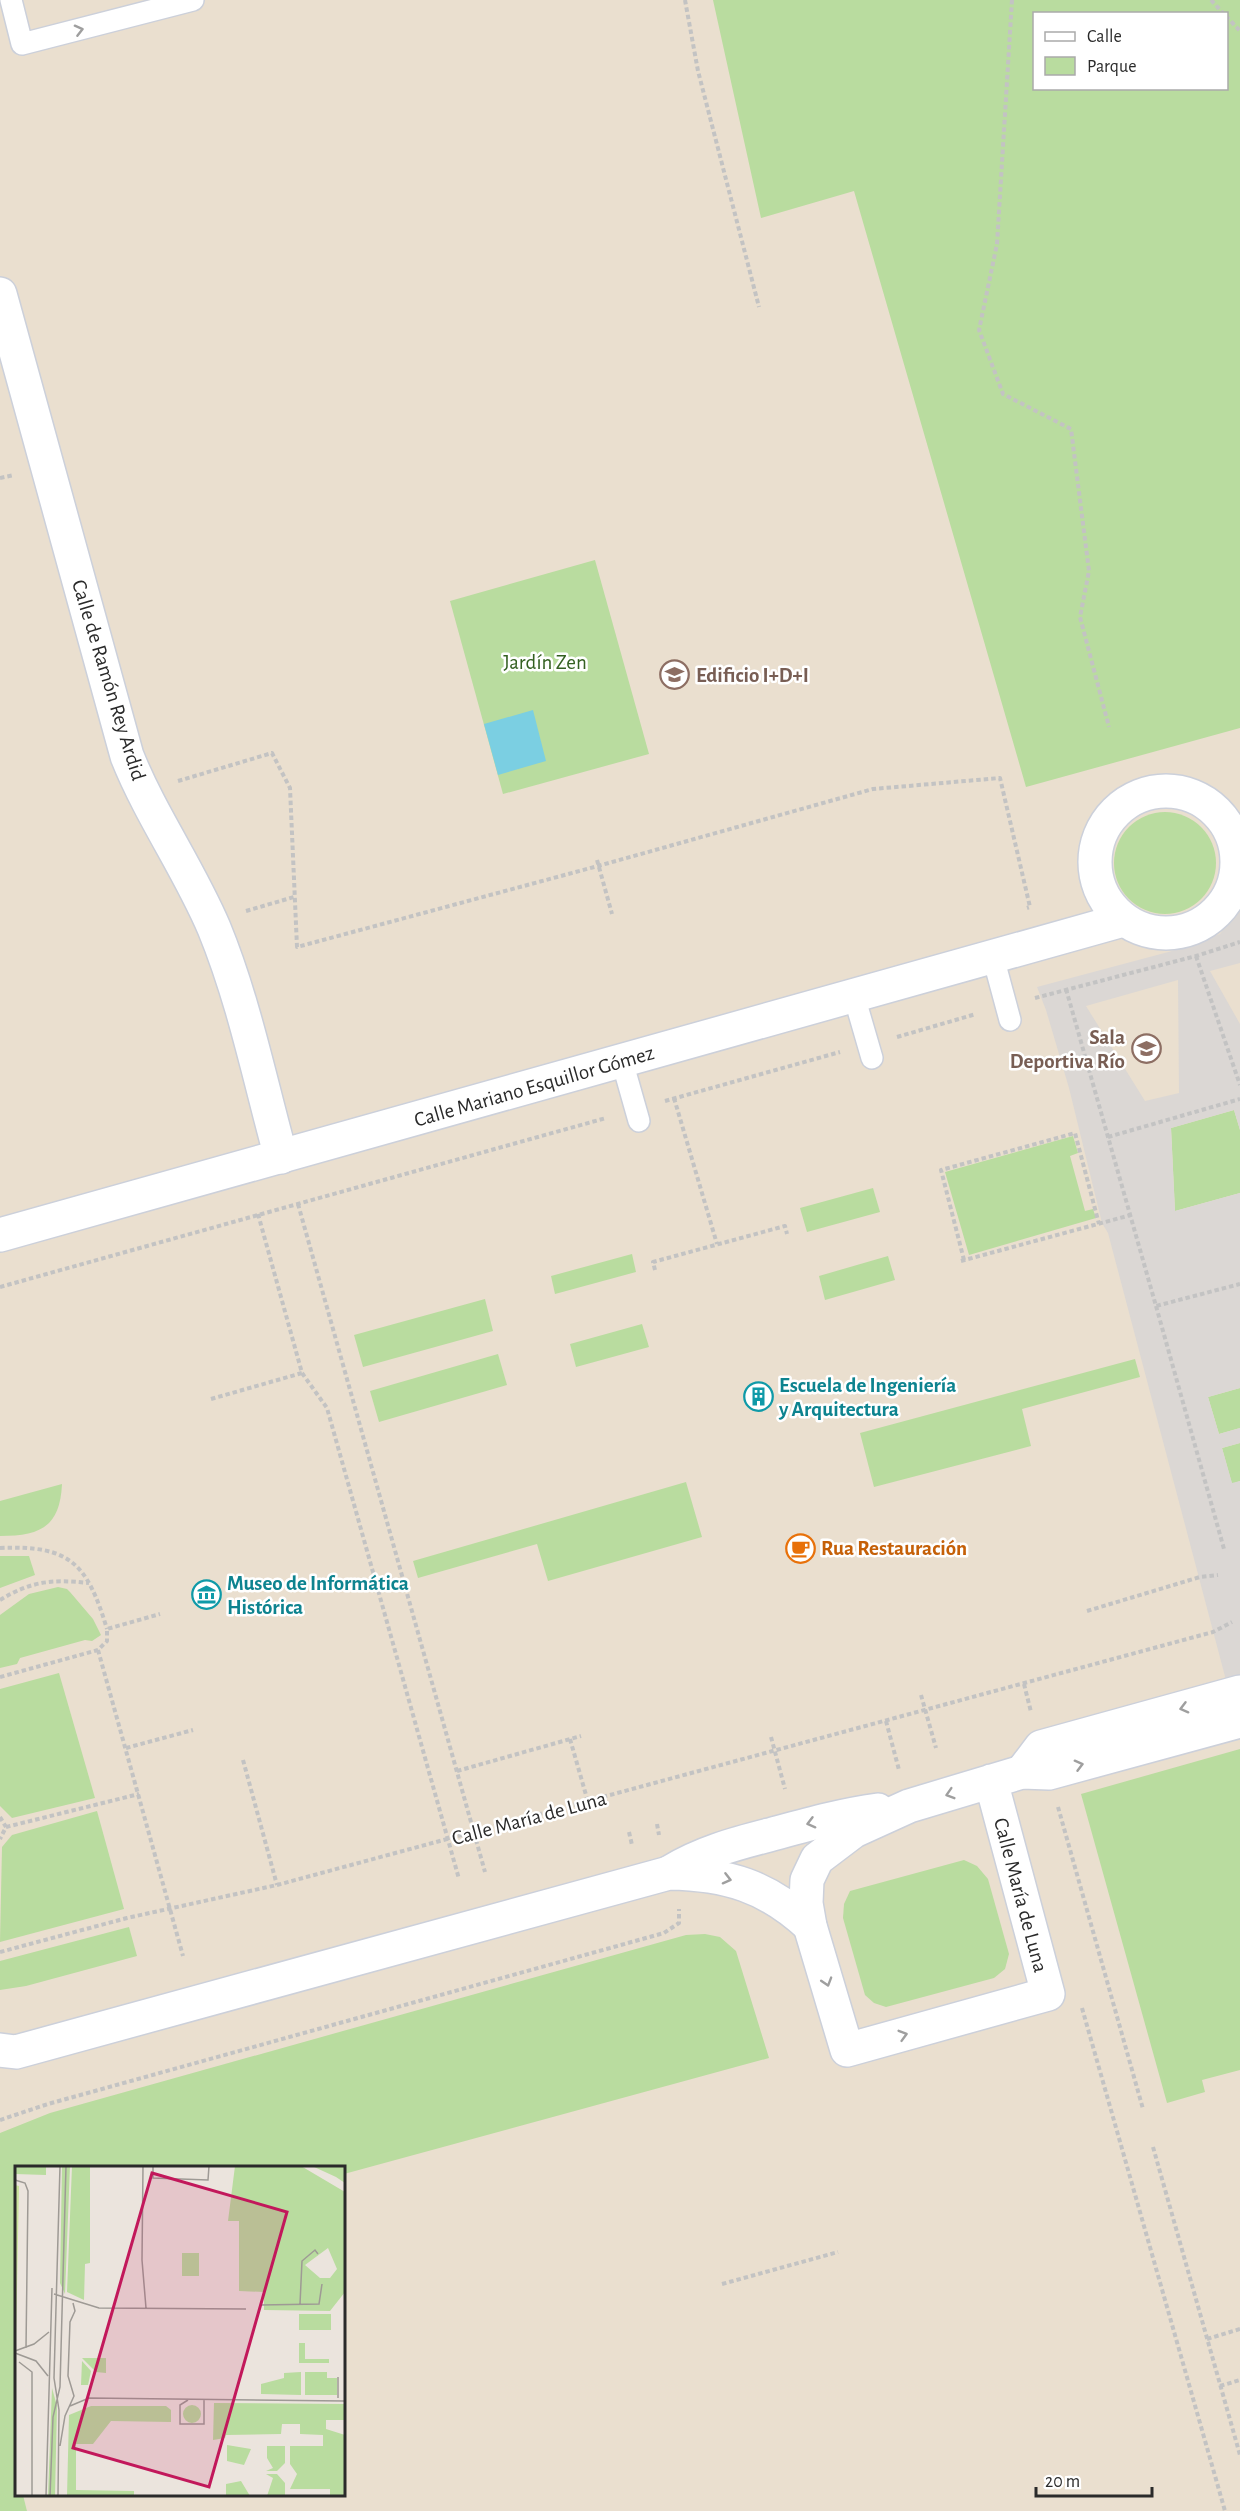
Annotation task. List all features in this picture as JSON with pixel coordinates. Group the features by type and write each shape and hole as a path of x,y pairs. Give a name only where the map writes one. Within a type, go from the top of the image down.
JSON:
{"street":[{"name":"Calle de Ramón Rey Ardid","path":"0,294 127,756 215,931 235,991 281,1157"},
{"path":"1170,790 1194,796 1215,809 1230,828 1239,852 1237,876 1228,899 1213,917 1192,929 1168,934 1145,931 1123,920 1110,908 1101,894 1094,869 1096,845 1106,822 1123,804 1145,793 1170,790"},
{"name":"Calle Mariano Esquillor Gómez","path":"1068,936 1088,917 1101,894"},
{"name":"Calle Mariano Esquillor Gómez","path":"0,1236 1123,920"},
{"path":"1022,1772 1041,1747 1240,1692"},
{"name":"Calle María de Luna","path":"991,1781 1048,1994 847,2050 810,1926 805,1891 807,1880 817,1859 854,1831 909,1806 991,1781 1022,1772 1049,1773 1240,1720"},
{"name":"Calle María de Luna","path":"5,2056 669,1873 691,1859 839,1815 909,1806"},
{"name":"Calle María de Luna","path":"669,1873 716,1876 760,1889 779,1900 810,1926"}],"lane":[{"path":"11,0 22,44 193,0"},
{"path":"993,957 1010,1020"},
{"path":"854,996 872,1058"},
{"path":"622,1061 639,1121"}],"path":[{"path":"685,0 698,71 759,306"},
{"path":"1012,0 997,244 979,330 1003,394 1071,429 1089,571 1080,617 1109,727"},
{"path":"1211,0 1222,12"},
{"path":"1228,18 1240,31"},
{"path":"182,780 272,753 290,788 297,947 873,789 1000,778 1030,907"},
{"path":"597,860 612,914"},
{"path":"241,912 294,897"},
{"path":"1224,1549 1066,989 1196,956 1240,942"},
{"path":"1196,956 1240,1085"},
{"path":"674,1098 717,1244"},
{"path":"1108,1137 1240,1099"},
{"path":"1100,1224 1074,1133 940,1170 939,1174 962,1261 1100,1224 1131,1215"},
{"path":"298,1204 485,1872"},
{"path":"0,1287 258,1214 302,1373 327,1408 459,1879"},
{"path":"655,1270 652,1262 717,1244 785,1226 787,1234"},
{"path":"1156,1306 1240,1284"},
{"path":"211,1399 302,1373"},
{"path":"0,1548 24,1547 54,1551 78,1568 90,1583 107,1629 107,1641 98,1650 0,1677"},
{"path":"1087,1611 1200,1577 1218,1575"},
{"path":"0,1600 36,1583 65,1580 90,1583"},
{"path":"107,1629 160,1614"},
{"name":"Calle María de Luna","path":"0,1952 127,1918 277,1886 1213,1632 1232,1622"},
{"path":"98,1650 183,1956"},
{"path":"921,1695 936,1748"},
{"path":"886,1721 900,1774"},
{"path":"126,1748 193,1730"},
{"path":"457,1771 581,1736"},
{"path":"771,1737 785,1789"},
{"path":"570,1739 588,1802"},
{"path":"243,1760 277,1886"},
{"path":"0,1839 6,1827 139,1794"},
{"path":"1057,1803 1143,2109"},
{"path":"0,1817 6,1827"},
{"name":"Calle María de Luna","path":"628,1832 633,1850"},
{"path":"0,2120 48,2104 664,1933 679,1923 680,1912"},
{"path":"1081,2005 1225,2511"},
{"path":"1153,2147 1240,2455"},
{"path":"722,2284 838,2252"},
{"path":"1207,2339 1240,2330"},
{"path":"1220,2386 1240,2380"}],"shaded area":[{"path":"0,0 1240,0 1240,2511 27,2511 23,2496 345,2496 345,2166 15,2166 15,2469 0,2404"},
{"path":"1240,910 1240,963 1210,971 1240,1024 1240,1130 1234,1110 1171,1128 1175,1211 1240,1193 1240,1388 1208,1397 1219,1434 1240,1428 1240,1443 1222,1448 1232,1483 1240,1481 1240,1680 1227,1684 1108,1233 1102,1223 1069,1088 1037,987 1187,947 1220,934","holes":["1178,980 1179,1093 1145,1101 1086,1006"]}],"green space":[{"path":"713,0 1240,0 1240,728 1026,787 854,191 761,218"},
{"name":"Jardín Zen","path":"595,560 649,754 503,794 450,601"},
{"path":"1165,812 1185,816 1201,827 1212,843 1216,863 1212,883 1201,899 1185,910 1165,914 1145,910 1129,899 1118,883 1114,863 1118,843 1129,827 1145,816"},
{"path":"1234,1110 1240,1130 1240,1193 1175,1211 1171,1128"},
{"path":"1073,1136 1078,1153 1070,1156 1085,1211 1093,1209 1096,1218 969,1255 945,1172"},
{"path":"873,1188 880,1212 807,1232 800,1208"},
{"path":"632,1254 636,1272 555,1294 551,1276"},
{"path":"888,1256 895,1280 825,1300 819,1276"},
{"path":"485,1299 493,1331 363,1367 354,1335"},
{"path":"642,1324 649,1347 576,1367 570,1344"},
{"path":"498,1354 507,1385 379,1422 370,1391"},
{"path":"1135,1359 1140,1377 1022,1409 1031,1446 874,1487 860,1433"},
{"path":"1240,1388 1240,1428 1219,1434 1208,1397"},
{"path":"1240,1443 1240,1481 1232,1484 1222,1448"},
{"path":"686,1482 702,1537 548,1581 537,1544 418,1578 413,1561"},
{"path":"62,1484 57,1510 45,1526 26,1534 0,1536 0,1501"},
{"path":"0,1556 29,1556 35,1575 0,1588"},
{"path":"58,1587 70,1592 93,1619 101,1635 92,1641 85,1640 20,1658 17,1664 0,1668 0,1615 29,1594"},
{"path":"59,1673 95,1798 12,1818 0,1806 0,1689"},
{"path":"1240,1749 1240,2070 1202,2080 1205,2092 1167,2103 1081,1794"},
{"path":"97,1811 124,1909 0,1942 2,1847 12,1835"},
{"path":"964,1860 977,1866 988,1879 1009,1954 1005,1969 994,1978 886,2007 874,2003 865,1995 843,1918 844,1904 850,1891"},
{"path":"129,1927 137,1956 26,1986 0,1990 0,1961"},
{"path":"705,1934 720,1937 736,1951 769,2058 345,2174 345,2166 15,2166 15,2496 23,2496 27,2511 0,2511 0,2133 50,2113 686,1935"}],"water":[{"path":"533,710 546,761 498,775 484,724"}],"place":[{"name":"Edificio I+D+I","path":"675,675"},
{"name":"Sala Deportiva Río","path":"1146,1049"},
{"name":"Escuela de Ingeniería y Arquitectura","path":"758,1397"},
{"name":"Rua Restauración","path":"800,1548"},
{"name":"Museo de Informática Histórica","path":"206,1595"}]}
